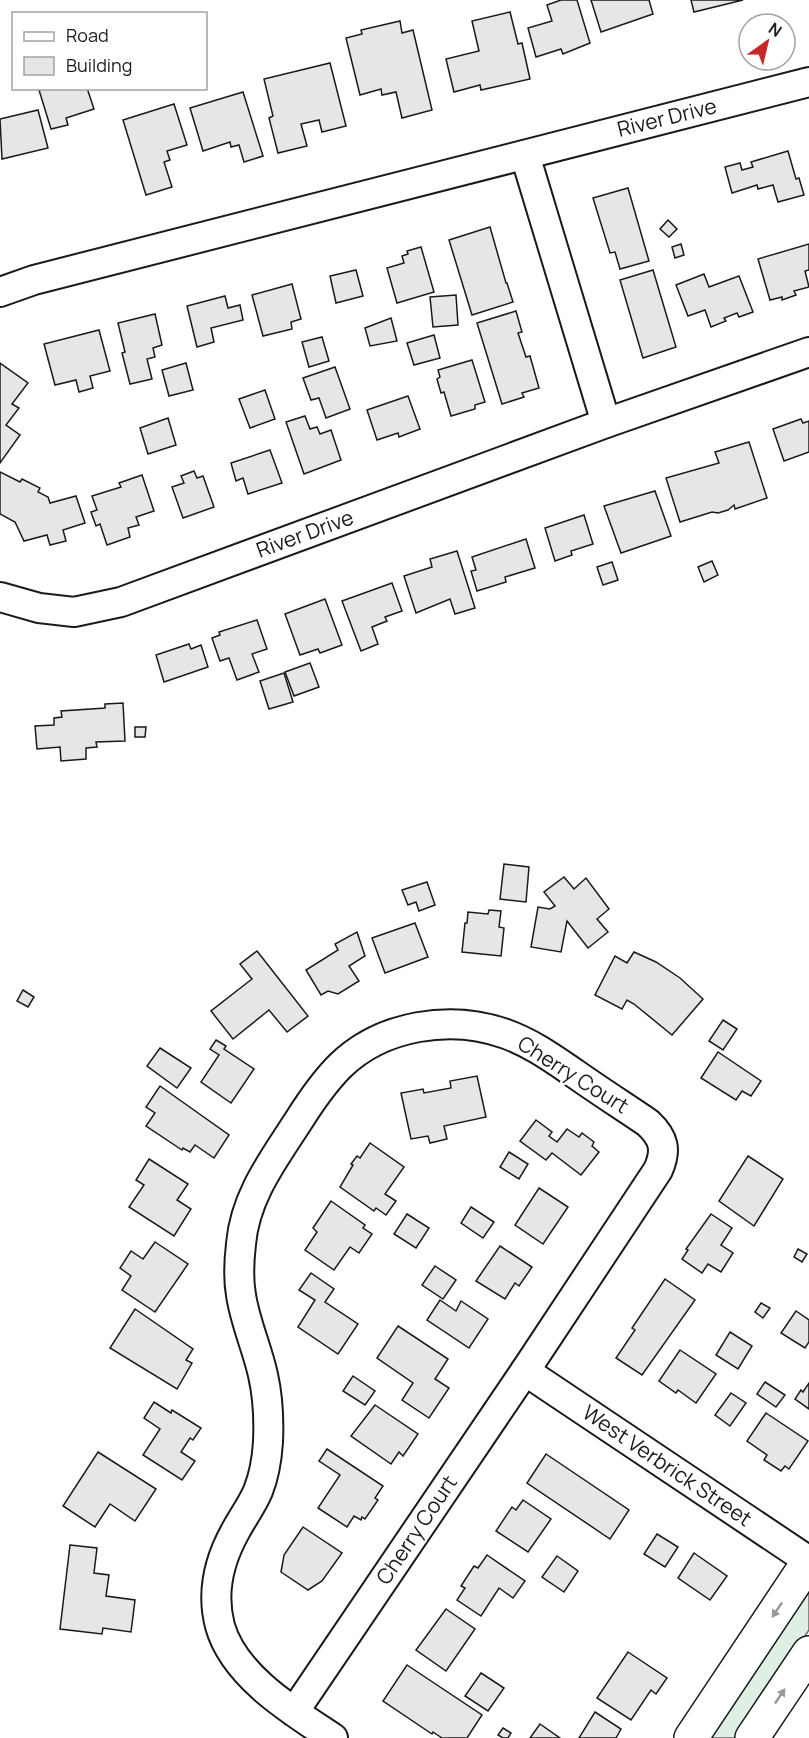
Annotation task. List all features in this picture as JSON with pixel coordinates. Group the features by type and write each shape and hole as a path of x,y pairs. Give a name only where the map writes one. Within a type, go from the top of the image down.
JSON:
{"main road":[{"path":"692,1738 809,1561"},
{"path":"752,1738 809,1653"}],"street":[{"name":"River Drive","path":"0,292 34,280 809,82"},
{"path":"525,155 606,423"},
{"name":"River Drive","path":"0,597 39,608 74,612 121,602 606,423 809,352"},
{"name":"Cherry Court","path":"294,1712 525,1371 658,1170 663,1159 663,1145 659,1133 648,1123 547,1055 507,1034 483,1027 442,1024 407,1029 369,1045 347,1060 314,1098 265,1173 253,1195 241,1241 240,1292 263,1375 267,1397 268,1444 258,1491 220,1565 216,1588 220,1626 227,1644 240,1663 273,1696 294,1712 333,1738"},
{"name":"West Verbrick Street","path":"525,1371 809,1561"}],"green space":[{"path":"809,1590 809,1630 736,1738 709,1738"}],"building":[{"path":"561,0 577,0 590,43 563,54 561,49 536,57 528,28 552,21 547,5"},
{"path":"591,0 649,0 653,14 601,32"},
{"path":"691,0 743,0 694,12"},
{"path":"510,12 518,44 522,43 530,79 481,90 480,85 454,92 446,59 479,51 472,21"},
{"path":"400,21 402,33 413,30 432,110 402,118 396,92 382,95 381,89 360,95 346,38 362,34 361,30"},
{"path":"330,63 346,126 322,132 319,120 301,124 307,146 278,153 269,118 273,116 264,79"},
{"path":"39,90 88,90 94,109 66,118 68,125 51,129"},
{"path":"243,92 263,156 244,162 239,145 231,147 230,142 203,151 190,108"},
{"path":"174,104 187,145 167,151 170,160 164,162 172,187 146,195 123,120"},
{"path":"38,110 48,148 2,159 0,119"},
{"path":"788,151 796,179 799,178 804,195 778,202 773,185 758,189 757,185 732,193 725,167 740,163 742,170 753,167 751,162"},
{"path":"628,188 649,261 620,269 615,252 610,253 593,198"},
{"path":"668,220 677,229 669,237 660,229"},
{"path":"490,227 513,302 472,315 449,240"},
{"path":"681,244 684,255 675,258 672,247"},
{"path":"809,244 809,270 805,271 809,287 794,291 796,295 782,300 782,297 770,300 758,259"},
{"path":"421,247 434,292 397,303 387,268 404,263 402,256 408,254 407,251"},
{"path":"356,270 363,296 336,303 330,276"},
{"path":"653,270 676,347 643,358 620,280"},
{"path":"704,274 709,287 739,276 753,312 739,317 737,313 724,318 726,321 711,327 705,310 688,316 676,285"},
{"path":"292,284 301,319 291,322 292,329 263,336 252,295"},
{"path":"456,295 458,325 433,327 430,297"},
{"path":"225,296 228,308 240,305 243,320 211,328 214,342 197,347 187,306"},
{"path":"516,311 522,332 518,333 526,357 530,356 539,388 522,393 524,397 502,404 477,323"},
{"path":"155,314 162,345 153,348 155,357 147,359 152,379 130,384 122,353 125,352 118,323"},
{"path":"391,318 397,341 370,346 365,328"},
{"path":"99,330 110,371 90,376 93,388 79,392 76,380 55,385 44,344"},
{"path":"434,335 440,358 414,365 407,343"},
{"path":"322,337 329,361 309,367 302,342"},
{"path":"472,360 485,402 475,405 475,409 451,416 444,392 441,393 437,379 440,377 438,370"},
{"path":"0,363 28,383 12,404 19,408 6,425 20,435 0,463"},
{"path":"186,363 193,390 169,396 162,370"},
{"path":"335,367 350,409 326,418 319,398 311,400 303,378"},
{"path":"265,390 275,419 250,428 239,399"},
{"path":"408,396 420,429 399,437 398,433 377,440 367,410"},
{"path":"305,416 310,429 317,427 320,434 331,430 341,460 304,474 286,422"},
{"path":"168,418 176,445 148,454 140,428"},
{"path":"801,419 803,423 809,421 809,452 784,461 773,429"},
{"path":"749,442 767,498 735,509 734,505 728,510 712,512 680,522 666,478 719,463 715,452"},
{"path":"270,450 282,483 248,494 243,478 236,481 231,463"},
{"path":"194,471 197,478 203,476 214,507 183,518 172,487 184,483 181,476"},
{"path":"0,472 20,482 22,479 40,488 38,492 48,497 50,503 76,496 85,523 63,530 66,541 50,545 47,535 24,541 15,522 0,514"},
{"path":"142,475 154,511 136,517 139,525 128,528 130,537 107,545 100,524 96,526 91,512 97,510 92,496 121,487 119,483"},
{"path":"655,491 671,536 621,553 604,506"},
{"path":"584,515 593,544 571,551 572,555 555,561 545,528"},
{"path":"526,539 535,568 505,577 506,582 477,591 471,571 476,570 472,557"},
{"path":"457,551 475,608 455,614 450,599 416,613 404,576 432,567 430,559"},
{"path":"712,561 718,575 704,582 698,567"},
{"path":"612,562 618,580 603,585 597,567"},
{"path":"392,583 402,611 385,617 387,621 372,627 378,644 361,651 342,601"},
{"path":"325,599 342,645 320,653 318,649 300,655 285,614"},
{"path":"257,620 267,649 252,654 259,672 237,680 229,658 220,661 212,638 220,635 219,632"},
{"path":"189,644 191,649 201,645 208,667 164,682 156,655"},
{"path":"310,663 319,687 294,696 285,672"},
{"path":"284,673 293,702 269,709 260,681"},
{"path":"123,703 125,741 96,742 97,747 86,748 86,759 61,761 60,747 37,749 35,726 54,725 54,718 62,717 61,711 105,708 105,704"},
{"path":"135,727 146,727 145,737 135,737"},
{"path":"504,864 529,867 526,902 500,899"},
{"path":"564,877 574,889 586,878 609,909 597,919 608,932 588,948 567,921 561,952 531,947 538,907 550,909 555,906 544,892"},
{"path":"427,882 435,905 419,911 416,902 408,905 402,890"},
{"path":"489,910 501,911 499,927 504,928 501,956 462,952 468,912 488,914"},
{"path":"415,923 428,957 385,973 372,938"},
{"path":"357,932 365,956 349,966 359,981 338,994 328,991 321,995 306,970 338,950 335,944"},
{"path":"257,951 308,1016 287,1032 269,1010 233,1039 211,1011 252,979 240,964"},
{"path":"634,952 656,962 680,978 703,999 672,1035 627,1000 622,1009 595,995 615,956 627,963"},
{"path":"23,990 34,997 28,1007 17,1001"},
{"path":"723,1020 737,1029 723,1050 709,1041"},
{"path":"216,1040 226,1046 224,1049 254,1069 231,1103 201,1082 219,1055 210,1049"},
{"path":"160,1048 191,1068 177,1088 147,1066"},
{"path":"718,1052 761,1081 751,1096 742,1091 736,1100 701,1078"},
{"path":"477,1076 486,1117 444,1126 447,1139 430,1143 428,1136 411,1139 401,1093 423,1089 424,1093 451,1088 450,1081"},
{"path":"160,1086 229,1135 214,1158 195,1145 190,1152 183,1148 182,1150 146,1126 155,1113 146,1107"},
{"path":"536,1120 552,1132 549,1136 557,1142 567,1129 579,1137 582,1133 594,1142 592,1146 599,1152 581,1175 552,1153 546,1160 520,1141"},
{"path":"370,1143 404,1167 385,1194 396,1201 386,1215 376,1208 374,1211 340,1187 353,1165 351,1164 357,1156 360,1158"},
{"path":"509,1152 528,1164 519,1179 500,1167"},
{"path":"748,1156 783,1179 754,1226 719,1201"},
{"path":"149,1159 188,1184 177,1200 191,1209 174,1236 129,1207 144,1185 136,1180"},
{"path":"539,1188 568,1207 543,1244 515,1225"},
{"path":"331,1201 365,1225 363,1228 372,1234 359,1253 350,1247 334,1270 305,1250 317,1232 313,1228"},
{"path":"471,1207 494,1222 483,1238 461,1223"},
{"path":"407,1214 429,1228 416,1248 394,1234"},
{"path":"711,1214 732,1228 721,1245 733,1253 721,1272 708,1264 702,1273 682,1259 688,1250 686,1249"},
{"path":"155,1242 188,1264 155,1312 122,1290 131,1276 120,1268 131,1251 143,1259"},
{"path":"500,1246 532,1267 519,1286 515,1283 505,1299 476,1281"},
{"path":"798,1249 807,1254 802,1262 794,1257"},
{"path":"435,1266 456,1280 443,1299 422,1285"},
{"path":"311,1273 334,1289 325,1302 358,1324 338,1354 298,1327 315,1300 299,1290"},
{"path":"665,1279 695,1300 642,1375 616,1358 635,1330 632,1328"},
{"path":"440,1300 456,1311 461,1301 488,1319 469,1348 427,1320"},
{"path":"761,1303 770,1308 763,1318 755,1312"},
{"path":"135,1309 193,1349 186,1360 192,1363 177,1389 110,1348"},
{"path":"796,1311 809,1320 809,1342 805,1348 781,1333"},
{"path":"398,1326 448,1359 435,1379 449,1388 429,1418 402,1400 413,1383 377,1358"},
{"path":"730,1332 752,1346 738,1369 716,1355"},
{"path":"680,1350 716,1374 696,1403 678,1390 676,1393 659,1381"},
{"path":"353,1376 375,1391 365,1405 343,1391"},
{"path":"765,1382 785,1395 776,1407 757,1394"},
{"path":"809,1383 809,1409 795,1399"},
{"path":"731,1393 746,1403 730,1426 715,1415"},
{"path":"154,1402 201,1428 193,1440 190,1438 181,1452 195,1461 182,1480 143,1455 160,1429 144,1418"},
{"path":"375,1405 418,1434 403,1456 399,1452 391,1464 351,1436"},
{"path":"766,1413 808,1441 789,1469 785,1466 781,1471 764,1460 767,1455 747,1441"},
{"path":"327,1449 383,1486 375,1498 378,1500 365,1519 362,1517 361,1520 354,1516 347,1527 318,1508 340,1475 319,1461"},
{"path":"98,1452 156,1489 135,1521 110,1504 95,1527 63,1506"},
{"path":"546,1454 629,1510 610,1539 527,1483"},
{"path":"523,1500 551,1519 528,1552 496,1531 512,1507 516,1510"},
{"path":"303,1527 342,1553 322,1581 308,1590 281,1572 284,1555"},
{"path":"657,1534 678,1547 665,1567 644,1554"},
{"path":"70,1545 97,1548 94,1573 109,1575 106,1596 135,1600 131,1632 103,1628 102,1634 60,1629"},
{"path":"694,1553 727,1576 710,1600 678,1578"},
{"path":"487,1555 525,1581 513,1598 499,1588 481,1616 457,1600 465,1588 461,1586 474,1566 478,1568"},
{"path":"557,1556 578,1571 564,1592 542,1577"},
{"path":"446,1609 475,1629 446,1671 416,1650"},
{"path":"628,1652 667,1678 656,1694 651,1690 631,1720 597,1698"},
{"path":"407,1665 482,1715 467,1738 442,1738 433,1732 432,1734 383,1701"},
{"path":"481,1673 504,1688 488,1711 465,1696"},
{"path":"595,1712 621,1729 616,1738 579,1738"},
{"path":"540,1724 560,1738 530,1738"},
{"path":"503,1728 511,1733 508,1738 498,1735"}]}
